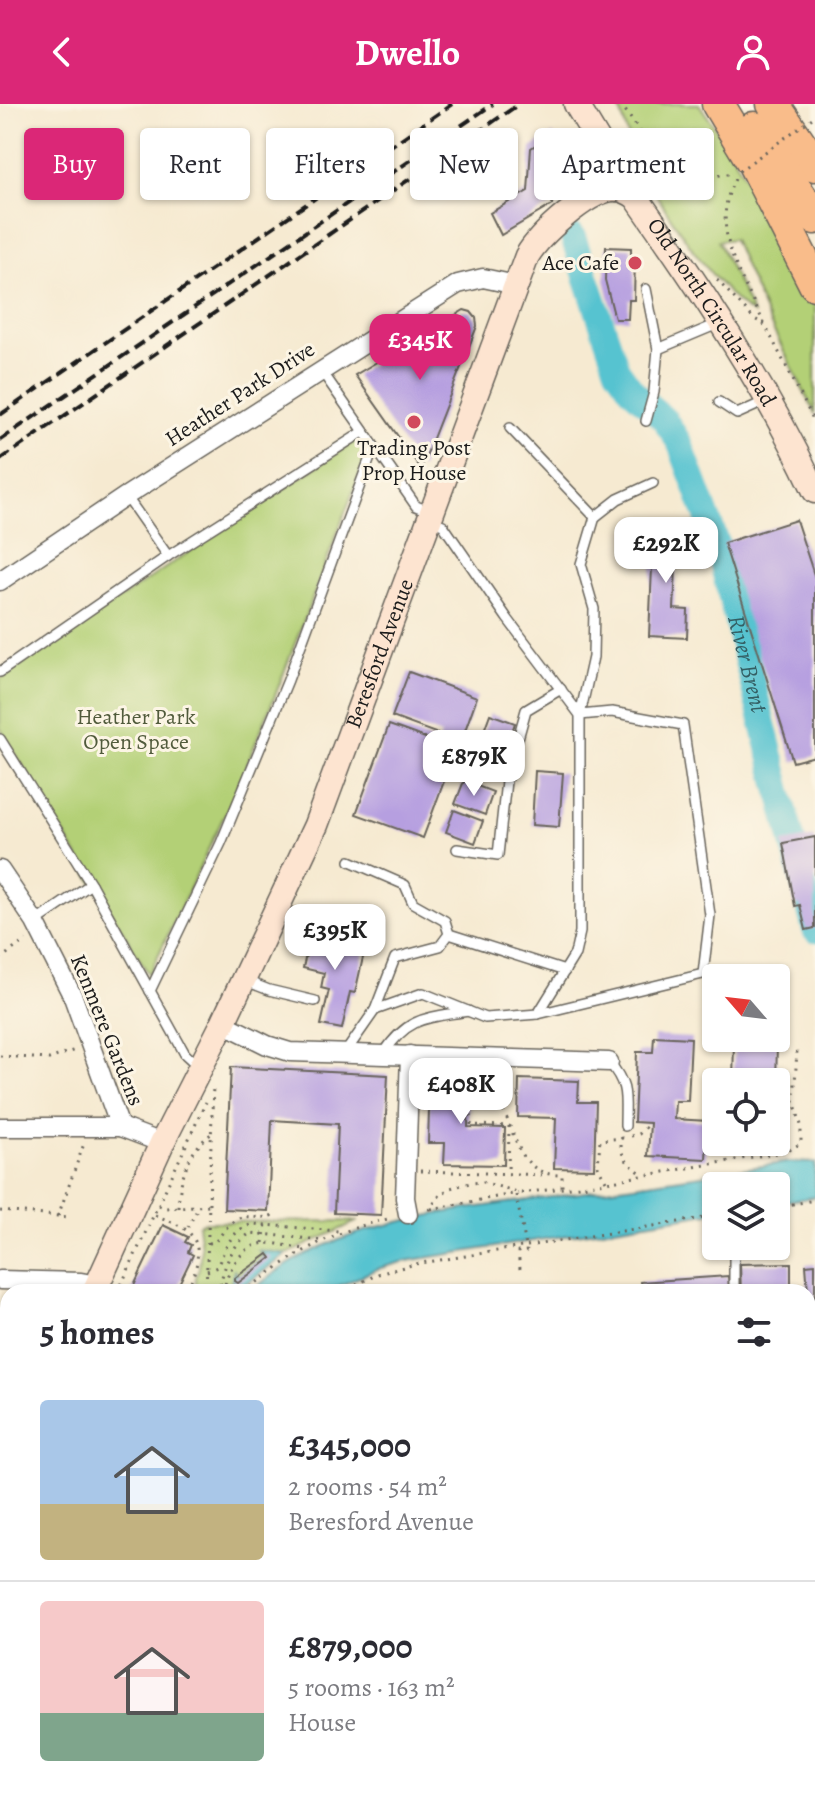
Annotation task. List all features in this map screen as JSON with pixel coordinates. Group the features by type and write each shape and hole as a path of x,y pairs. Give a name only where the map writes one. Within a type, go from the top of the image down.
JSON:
{"highway":[{"path":"718,104 815,284"},
{"path":"734,104 764,140 815,218"},
{"path":"773,104 815,165"},
{"path":"788,104 815,136"}],"street":[{"path":"576,104 590,128"},
{"name":"Beresford Avenue","path":"105,1284 162,1143 207,1076 223,1023 316,825 527,256 540,237 587,200"},
{"name":"Old North Circular Road","path":"638,200 769,400 815,491"},
{"name":"Heather Park Drive","path":"0,581 126,496 458,284 483,278 516,285"},
{"name":"Kenmere Gardens","path":"0,870 38,927 73,997 120,1127"},
{"path":"223,1023 278,1049 609,1062"},
{"path":"408,1214 405,1198 410,1055"},
{"path":"0,1127 120,1127 162,1143"},
{"path":"0,1280 86,1284"}],"lane":[{"path":"646,289 658,349 654,392 646,421"},
{"path":"658,349 721,323"},
{"path":"321,370 416,506 443,525 580,715"},
{"path":"719,402 737,414 769,400"},
{"path":"510,428 595,517"},
{"path":"0,672 168,556 363,432"},
{"path":"150,991 232,816 288,680 374,447"},
{"path":"538,1014 575,954 582,913 580,715 593,657 594,609 581,564 595,517 618,499 653,483"},
{"path":"126,496 168,556"},
{"path":"457,849 498,855 506,781 526,710 561,689"},
{"path":"375,1010 423,993 485,1018 538,1014 703,974 710,915 683,725 612,712 580,715"},
{"path":"0,739 91,884 185,1054 207,1076"},
{"path":"350,861 405,885 413,903 445,921 449,934"},
{"path":"38,927 91,884"},
{"path":"449,934 565,971"},
{"path":"345,1053 375,1010 395,958 440,946 449,934"},
{"path":"243,980 315,1001"},
{"path":"384,1053 397,1033 420,1020 468,1011"},
{"path":"609,1062 625,1085 625,1126"},
{"path":"734,1260 734,1284"}],"path":[{"path":"621,104 662,159 696,174 724,175 815,116"},
{"path":"746,160 726,198 724,221 727,244 815,423"},
{"path":"716,278 753,318 765,325"},
{"path":"0,959 38,927"},
{"path":"0,1056 49,1059 92,1045"},
{"path":"255,1284 305,1249 340,1231 408,1214 788,1151 801,1143 801,1125 794,1101 797,1050"},
{"path":"509,1126 471,1125 472,1075 499,1102 522,1155 534,1166 552,1175"},
{"path":"206,1284 213,1133 207,1076"},
{"path":"107,1284 154,1214 207,1076"},
{"path":"606,1181 598,1167 600,1140 639,1134 650,1123"},
{"path":"58,1216 91,1126"},
{"path":"508,1174 509,1126"},
{"path":"625,1126 620,1147 627,1163 642,1174"},
{"path":"178,1207 180,1183 190,1158 203,1140 213,1133"},
{"path":"406,1171 562,1175 562,1188"},
{"path":"466,1183 467,1173"},
{"path":"429,1210 440,1195 466,1183 483,1182 521,1193"},
{"path":"506,1188 507,1196 516,1195 527,1251 518,1252 520,1269"},
{"path":"790,1204 815,1200"},
{"path":"158,1205 165,1208 210,1205"},
{"path":"188,1228 199,1206"},
{"path":"0,1211 69,1217"},
{"path":"208,1243 215,1242 233,1221 241,1217 267,1219 277,1213"},
{"path":"154,1214 188,1228 197,1243 197,1264 189,1284"},
{"path":"358,1284 378,1274 415,1264 702,1218"},
{"path":"263,1243 267,1219"},
{"path":"207,1271 217,1267 228,1242 237,1231 254,1224 340,1231"},
{"path":"221,1284 221,1275 237,1245 251,1233 322,1241"},
{"path":"225,1284 243,1252 263,1243 305,1249"},
{"path":"197,1264 207,1265"}],"green space":[{"path":"618,104 699,104 724,140 815,299 815,414 733,239 718,241 753,314 739,304 705,266 660,200 714,200 714,128 626,128"},
{"name":"Heather Park Open Space","path":"359,438 369,450 275,696 235,793 149,975 0,728 0,679"},
{"path":"358,1221 287,1254 246,1284 195,1284 201,1248 198,1225 205,1222"}],"water":[{"path":"789,1162 815,1163 815,1197 790,1201 790,1172 722,1172"},
{"path":"702,1175 702,1214 406,1261 377,1269 344,1284 261,1284 283,1267 360,1232 490,1205"},
{"path":"258,1250 287,1254 246,1284 231,1284 234,1270 238,1276 264,1256"}],"building":[{"path":"534,146 534,200 552,200 552,205 501,235 490,213 518,200 528,191 531,148"},
{"path":"606,247 631,248 631,257 635,257 634,300 629,300 628,319 615,319 605,280"},
{"name":"Trading Post Prop House","path":"464,310 476,318 477,326 421,469 355,375"},
{"path":"796,520 815,578 815,756 793,762 724,543"},
{"path":"654,522 678,523 674,609 688,610 687,638 649,636"},
{"path":"409,672 477,697 459,747 439,740 441,735 392,717"},
{"path":"490,714 515,723 497,773 472,764"},
{"path":"389,725 456,749 423,838 356,814"},
{"path":"535,771 563,773 559,827 532,825"},
{"path":"464,781 493,792 485,815 455,804"},
{"path":"454,810 483,821 475,843 446,832"},
{"path":"815,837 815,928 806,930 800,905 795,906 783,843"},
{"path":"311,932 366,944 355,993 350,992 342,1029 321,1025 329,990 321,988 324,973 303,968"},
{"path":"654,1036 691,1038 688,1101 675,1101 674,1119 702,1121 702,1156 706,1156 706,1159 648,1156 650,1123 634,1122 637,1052 653,1052"},
{"path":"734,1052 777,1052 776,1068 733,1068"},
{"path":"231,1067 388,1075 381,1215 334,1213 338,1124 272,1120 268,1211 224,1209"},
{"path":"430,1076 469,1077 468,1127 505,1128 504,1165 444,1164 445,1143 428,1143"},
{"path":"519,1079 579,1081 578,1102 596,1102 594,1169 554,1168 556,1118 518,1117"},
{"path":"163,1225 188,1237 185,1242 191,1245 188,1252 193,1255 179,1284 135,1284"},
{"path":"268,1254 271,1258 238,1283 235,1281 235,1278"},
{"path":"791,1263 791,1284 741,1284 740,1264"},
{"path":"815,1264 815,1284 807,1284 806,1265"},
{"path":"728,1276 728,1284 640,1284"}],"waterway":[{"name":"River Brent","path":"573,237 617,369 632,390 665,420 680,444 718,546 815,930"}],"railway":[{"path":"0,415 452,104"},
{"path":"0,440 493,104"},
{"path":"0,460 519,104"}],"place":[{"name":"Ace Cafe","path":"635,263"},
{"name":"Trading Post Prop House","path":"414,422"}]}
